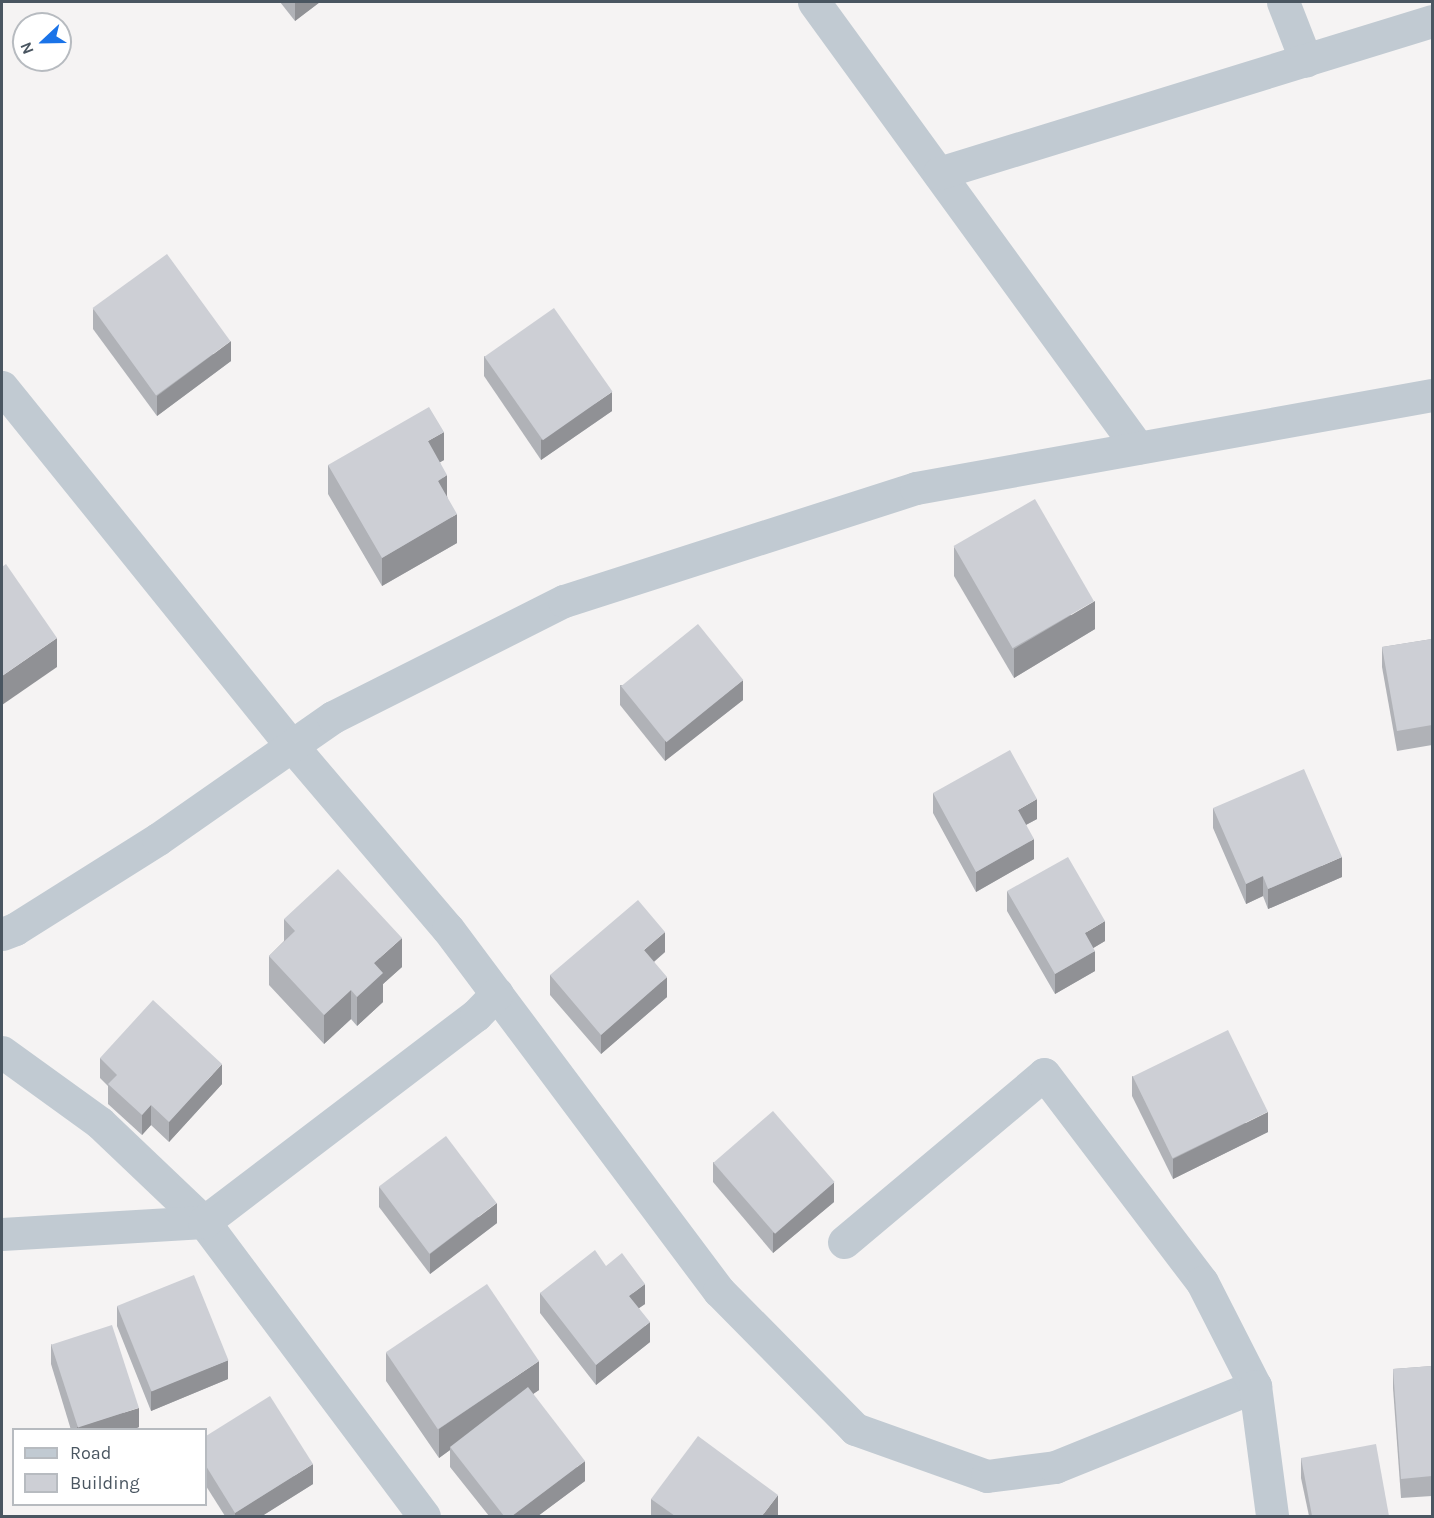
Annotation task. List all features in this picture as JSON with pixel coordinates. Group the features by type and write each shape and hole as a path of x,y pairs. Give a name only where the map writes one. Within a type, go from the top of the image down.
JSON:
{"street":[{"path":"814,2 1138,448"},
{"path":"1283,2 1306,61"},
{"path":"939,173 1432,21"},
{"path":"2,387 292,746 448,929 719,1291 855,1429 987,1476 1055,1467 1255,1386"},
{"path":"2,933 15,929 158,839 333,717 564,601 916,488 1432,395"},
{"path":"2,1234 204,1222 476,1015 497,993"},
{"path":"2,1052 100,1123 204,1222 424,1516"},
{"path":"844,1242 1044,1074 1202,1282 1255,1386 1272,1516"}],"building":[{"path":"167,254 230,341 156,395 93,308"},
{"path":"554,308 613,392 543,440 484,357"},
{"path":"429,407 444,432 428,441 447,475 438,481 457,514 382,558 328,465"},
{"path":"1035,499 1094,601 1013,648 954,546"},
{"path":"6,564 57,638 2,676 2,567"},
{"path":"698,624 743,680 666,742 621,686"},
{"path":"1432,639 1432,725 1397,731 1382,647"},
{"path":"1010,750 1037,799 1018,810 1034,839 976,872 933,793"},
{"path":"1304,769 1342,857 1268,889 1263,876 1246,884 1213,808"},
{"path":"1068,857 1105,921 1085,933 1095,951 1055,974 1007,891"},
{"path":"338,869 402,938 374,963 383,973 357,997 351,990 324,1015 269,956 295,931 284,919"},
{"path":"638,900 665,932 644,950 667,977 601,1035 550,975"},
{"path":"153,1000 222,1064 169,1122 151,1105 142,1115 108,1084 117,1075 100,1058"},
{"path":"1228,1030 1268,1112 1173,1158 1133,1076"},
{"path":"773,1111 835,1182 775,1234 713,1163"},
{"path":"446,1136 497,1203 429,1254 379,1187"},
{"path":"595,1250 606,1266 622,1253 645,1284 629,1296 650,1322 596,1365 540,1293"},
{"path":"194,1275 228,1360 152,1391 117,1306"},
{"path":"487,1284 539,1361 438,1429 386,1352"},
{"path":"112,1325 139,1408 78,1428 51,1345"},
{"path":"1432,1366 1432,1476 1401,1479 1393,1369"},
{"path":"528,1387 585,1461 512,1516 504,1516 450,1447"},
{"path":"270,1396 313,1464 235,1513 207,1468 207,1435"},
{"path":"698,1436 778,1495 762,1516 675,1516 651,1499"},
{"path":"1376,1444 1389,1516 1312,1516 1301,1458"}]}
